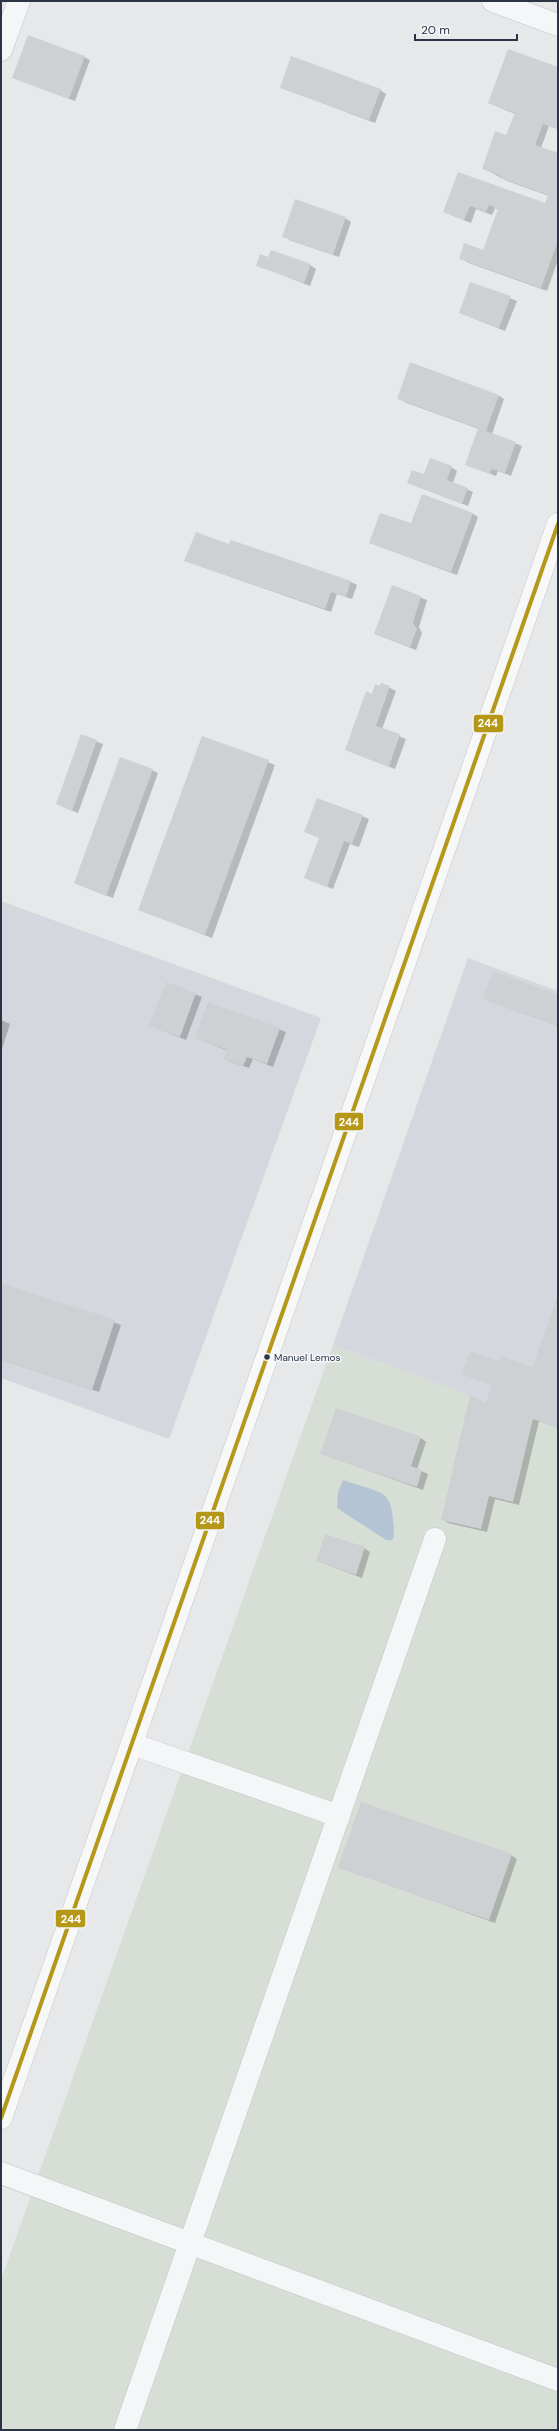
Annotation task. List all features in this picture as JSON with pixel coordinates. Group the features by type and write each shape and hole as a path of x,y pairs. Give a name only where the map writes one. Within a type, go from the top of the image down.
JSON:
{"street":[{"path":"1,50 19,1"},
{"path":"493,1 558,25"},
{"path":"1,2118 558,524"},
{"path":"125,2430 435,1539"},
{"path":"132,1744 339,1816"},
{"path":"1,2173 558,2380"}],"shaded area":[{"path":"1,901 321,1018 169,1439 1,1378"},
{"path":"468,958 558,991 558,1428 333,1345"},
{"path":"333,1345 558,1428 558,2430 1,2430 1,2280"}],"water":[{"path":"343,1480 378,1491 389,1501 392,1509 393,1520 394,1536 392,1540 386,1540 337,1508 338,1492"}],"building":[{"path":"28,35 85,56 69,99 12,78"},
{"path":"508,49 558,67 558,129 543,124 535,145 558,153 558,241 541,288 459,259 464,243 483,250 498,209 489,205 486,212 470,206 464,220 443,212 458,172 545,203 548,195 500,178 501,176 482,169 495,131 506,135 515,113 488,103"},
{"path":"291,56 381,89 369,120 280,88"},
{"path":"295,199 346,217 333,255 282,237"},
{"path":"271,250 311,264 304,283 256,266 260,254 268,257"},
{"path":"470,282 511,296 499,328 459,313"},
{"path":"410,362 499,395 486,431 516,442 505,473 491,469 490,474 465,465 478,428 397,399"},
{"path":"430,458 452,466 447,480 468,488 462,504 407,483 412,470 424,474"},
{"path":"422,494 473,513 451,572 369,543 380,513 411,523"},
{"path":"196,532 229,544 231,540 351,581 346,597 331,592 325,609 184,561"},
{"path":"392,585 421,596 413,623 417,629 410,647 374,634"},
{"path":"381,683 390,686 376,726 400,734 389,767 345,750 366,691 372,694 375,684 380,686"},
{"path":"81,734 97,740 72,811 56,804"},
{"path":"202,736 269,760 205,935 138,910"},
{"path":"120,757 153,769 106,896 74,883"},
{"path":"317,798 363,815 352,844 344,841 327,887 304,878 319,838 304,832"},
{"path":"493,971 558,995 558,1026 483,999"},
{"path":"166,982 196,993 180,1037 149,1026"},
{"path":"208,1002 280,1028 267,1064 247,1057 243,1066 224,1059 227,1050 195,1038"},
{"path":"1,1283 115,1320 92,1390 1,1360"},
{"path":"558,1294 558,1428 533,1419 513,1502 489,1496 481,1529 441,1520 470,1395 486,1402 492,1385 462,1374 470,1351 500,1361 502,1356 533,1367"},
{"path":"336,1408 421,1437 411,1466 422,1470 417,1487 320,1454"},
{"path":"325,1534 365,1547 356,1575 316,1561"},
{"path":"361,1802 512,1854 489,1920 338,1868"}],"transit line":[{"name":"244","path":"1,2118 558,524"}],"place":[{"name":"Manuel Lemos","path":"267,1357"}]}
